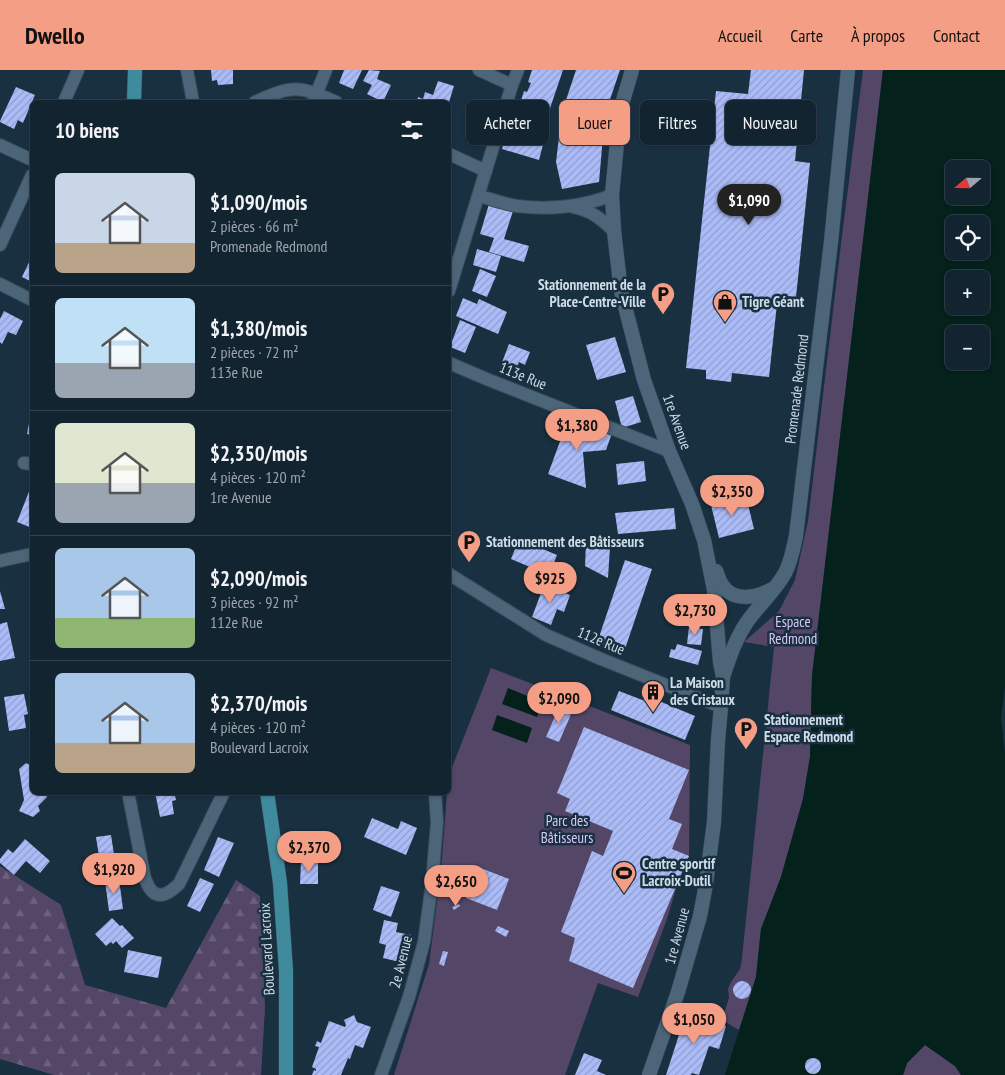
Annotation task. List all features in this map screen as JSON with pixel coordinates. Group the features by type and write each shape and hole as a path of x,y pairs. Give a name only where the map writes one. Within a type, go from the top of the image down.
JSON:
{"main road":[{"path":"134,100 135,70"},
{"name":"Boulevard Lacroix","path":"267,795 280,883 286,971 286,1075"}],"street":[{"path":"65,100 78,70"},
{"path":"187,70 193,100"},
{"path":"260,100 279,92 290,90 301,90 315,98 326,70"},
{"path":"479,70 512,85"},
{"path":"451,286 518,70"},
{"name":"1re Avenue","path":"632,70 620,111 612,195 614,232 622,291 644,380 669,451 692,504 704,540 714,590 723,677 714,822 705,892 678,992 649,1075"},
{"name":"Promenade Redmond","path":"723,677 731,651 739,635 747,622 776,588 786,572 792,556 796,536 831,242 848,70"},
{"path":"0,145 30,159"},
{"path":"451,155 486,171"},
{"path":"0,245 30,179"},
{"path":"479,196 515,206 537,208 565,206 599,200 612,195"},
{"path":"565,206 584,209 602,219 614,232"},
{"path":"0,284 30,299"},
{"name":"113e Rue","path":"451,364 669,451"},
{"path":"704,540 721,584 729,592 737,597 750,597 776,588"},
{"path":"0,561 30,554"},
{"name":"112e Rue","path":"451,575 546,635 721,707"},
{"path":"129,795 145,879 151,890 158,895 164,895 178,884 222,795"},
{"name":"2e Avenue","path":"381,1075 409,997 424,942 432,883 437,822 435,795"}],"green space":[{"name":"Espace Redmond","path":"863,70 883,70 812,676 810,757 803,799 781,877 761,929 756,977 739,1030 722,1020 729,998 728,989 740,969 742,958 774,647 744,642 779,611 795,580 808,521"},
{"name":"Parc des Bâtisseurs","path":"491,668 690,745 689,856 681,872 667,919 638,997 598,983 565,1075 394,1075 429,964 441,871 447,795 451,795 451,770"},
{"path":"0,866 61,905 85,985 166,1008 236,880 260,896 265,1007 261,1075 54,1075 0,1059"},
{"path":"925,1045 955,1066 961,1075 903,1075 907,1063"}],"shaded area":[{"path":"883,70 1005,70 1005,686 1001,718 1005,753 1005,1075 961,1075 955,1066 925,1045 907,1063 903,1075 725,1075 756,977 761,929 781,877 803,799 810,757 812,676"},
{"path":"508,688 542,702 537,717 502,704"},
{"path":"497,715 532,728 527,743 492,730"}],"building":[{"path":"211,70 233,70 233,84 218,85 217,80 212,81"},
{"path":"344,70 362,70 353,89 339,83"},
{"path":"369,70 380,71 377,79 391,85 384,100 379,100 367,94 372,85 363,81"},
{"path":"532,70 563,70 549,111 549,100 521,100 524,91 527,92 531,83 528,82"},
{"path":"576,70 620,70 610,100 566,100"},
{"path":"751,70 804,70 801,100 725,100 725,145 797,145 795,161 810,163 796,297 778,295 769,377 732,373 731,382 706,379 706,370 686,368 710,145 715,145 716,91 748,94"},
{"path":"438,81 454,86 450,100 417,100 418,97 423,99 425,92 433,95"},
{"path":"16,87 35,95 33,100 30,100 30,107 23,123 18,120 14,129 0,121"},
{"path":"559,137 559,145 602,145 599,182 562,189 556,162"},
{"path":"503,145 543,145 539,160 502,149"},
{"path":"489,204 513,211 504,239 529,246 524,262 489,252 494,238 480,234"},
{"path":"477,249 501,256 496,272 473,265"},
{"path":"30,260 30,281 22,277"},
{"path":"480,269 496,276 487,297 472,291"},
{"path":"463,298 477,304 479,299 507,312 498,334 456,316"},
{"path":"4,311 23,321 16,335 8,332 2,344 0,342 0,319"},
{"path":"460,320 476,327 465,353 451,347"},
{"path":"615,337 626,372 597,380 586,345"},
{"path":"509,344 530,352 525,365 519,362 516,370 501,365"},
{"path":"633,396 641,422 622,428 615,401"},
{"path":"569,417 612,433 606,450 583,452 586,488 548,474"},
{"path":"30,418 30,435 27,434"},
{"path":"644,461 646,481 618,485 616,464"},
{"path":"30,489 30,527 17,522"},
{"path":"746,496 754,529 719,538 711,505"},
{"path":"674,508 676,529 618,534 615,513"},
{"path":"519,539 557,555 549,575 511,559"},
{"path":"586,544 610,547 608,578 585,566"},
{"path":"625,560 652,569 624,652 597,643"},
{"path":"544,585 570,595 564,612 557,609 551,625 532,617"},
{"path":"0,591 5,609 0,609"},
{"path":"682,594 697,594 697,602 705,602 705,619 687,619 687,604 682,604"},
{"path":"7,622 15,658 0,661 0,624"},
{"path":"689,627 703,629 701,645 687,644"},
{"path":"677,644 702,651 698,665 669,657 671,649 675,650"},
{"name":"La Maison des Cristaux","path":"619,691 645,701 647,696 695,716 685,740 611,710"},
{"path":"24,694 28,714 24,715 26,728 9,731 4,697"},
{"path":"559,707 572,712 559,742 546,737"},
{"name":"Centre sportif Lacroix-Dutil","path":"584,727 689,770 669,819 682,824 672,849 689,856 633,988 569,961 575,938 561,932 592,851 603,856 613,831 565,811 570,799 557,793"},
{"path":"26,763 30,765 30,795 47,795 47,797 38,806 40,811 33,817 19,811 24,800 19,769"},
{"path":"156,795 175,795 176,800 172,801 174,814 160,817"},
{"path":"372,818 398,829 401,821 417,828 406,855 364,837"},
{"path":"111,835 115,861 100,863 96,837"},
{"path":"218,837 234,843 219,877 204,870"},
{"path":"25,839 50,861 40,873 26,861 14,875 0,863 0,859 8,849 13,853"},
{"path":"301,862 318,862 318,884 300,884"},
{"path":"478,867 509,879 497,910 466,898"},
{"path":"200,878 214,884 200,912 187,906"},
{"path":"119,879 123,909 109,911 105,881"},
{"path":"381,886 400,892 391,917 373,910"},
{"path":"459,904 460,906 454,910 452,907"},
{"path":"112,918 120,926 122,925 134,938 122,948 116,941 106,946 95,934"},
{"path":"384,920 398,923 396,932 411,935 404,963 383,958 386,945 379,943"},
{"path":"498,926 509,931 506,937 495,931"},
{"path":"128,950 162,957 158,978 124,972"},
{"path":"443,951 448,952 444,966 439,964"},
{"path":"742,981 748,984 751,990 748,996 742,999 736,996 733,990 736,984"},
{"path":"686,1013 726,1026 719,1049 709,1046 699,1075 692,1073 691,1075 666,1075"},
{"path":"354,1015 357,1022 371,1027 363,1048 355,1045 341,1075 312,1075 314,1070 316,1071 312,1067 319,1047 315,1046 317,1041 321,1043 329,1021 345,1027 344,1020"},
{"path":"584,1053 602,1060 597,1071 606,1075 575,1075"},
{"path":"810,1058 816,1058 821,1063 819,1072 810,1074 805,1069 805,1063"}],"place":[{"name":"Stationnement de la Place-Centre-Ville","path":"663,315"},
{"name":"Tigre Géant","path":"725,323"},
{"name":"Stationnement des Bâtisseurs","path":"469,563"},
{"name":"La Maison des Cristaux","path":"653,713"},
{"name":"Stationnement Espace Redmond","path":"746,750"},
{"name":"Centre sportif Lacroix-Dutil","path":"624,894"}]}
